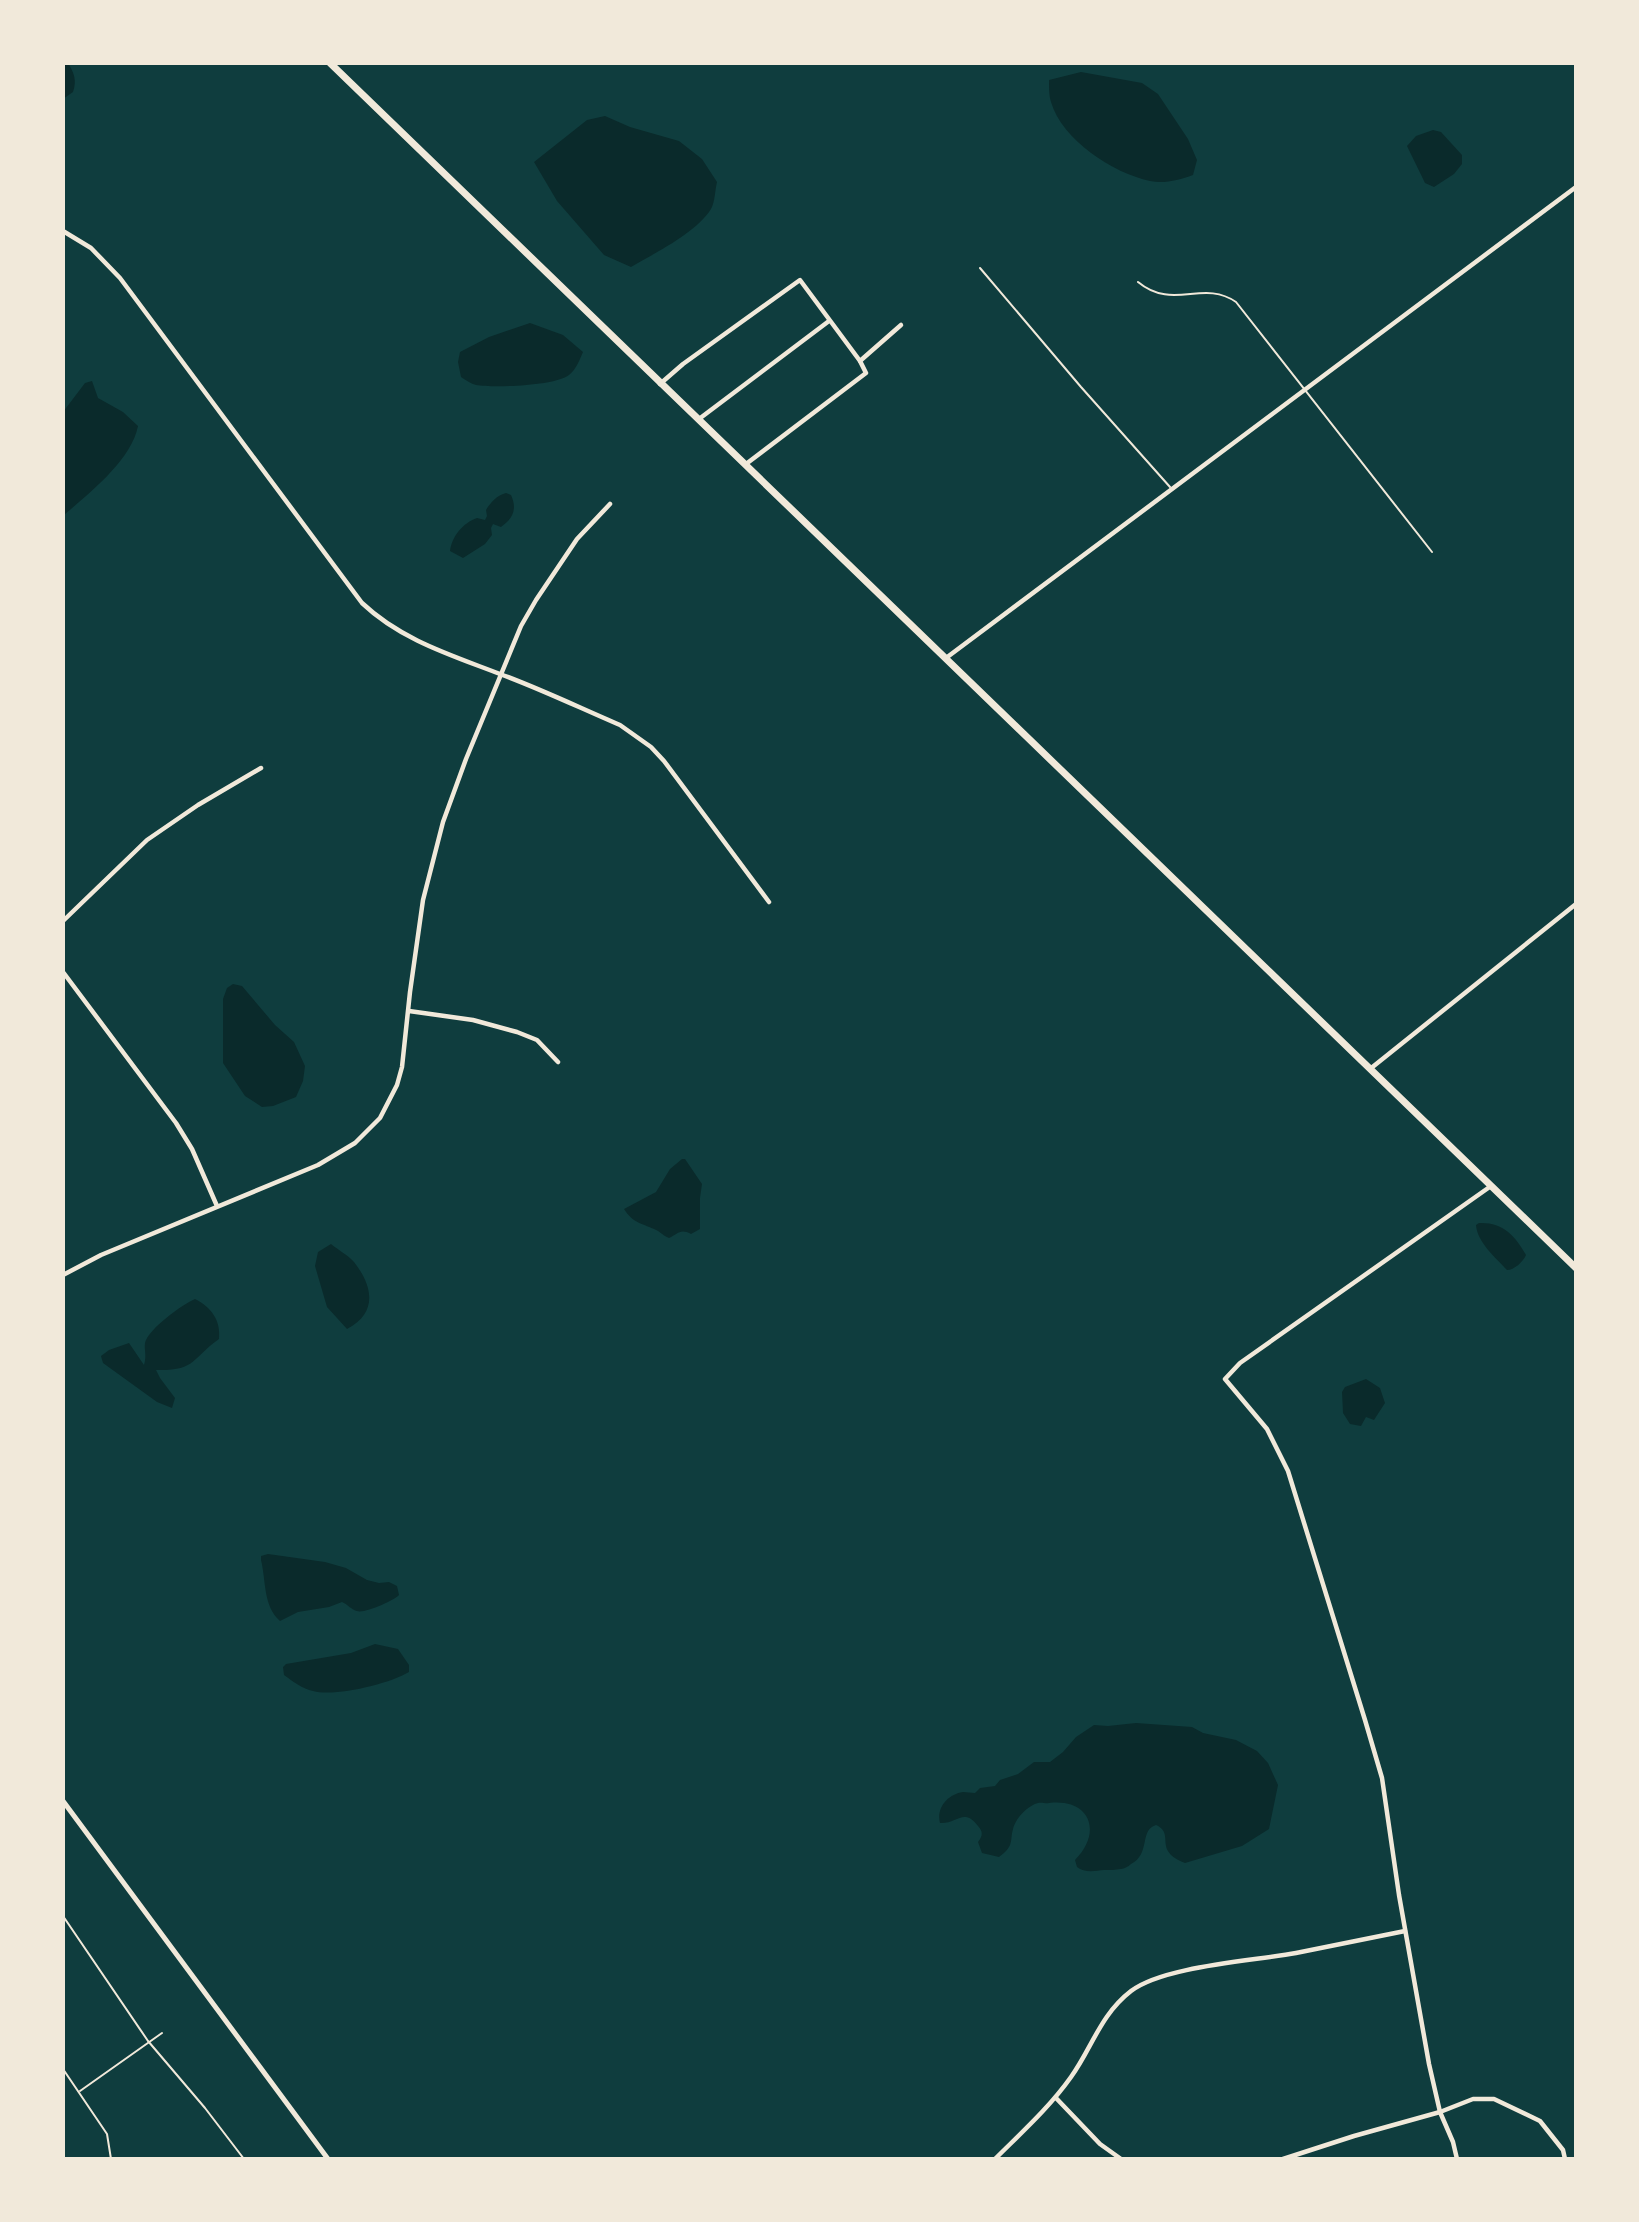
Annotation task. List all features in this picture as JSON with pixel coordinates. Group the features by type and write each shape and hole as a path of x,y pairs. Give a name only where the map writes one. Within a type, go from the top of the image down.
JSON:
{"main road":[{"path":"330,63 1576,1268"}],"street":[{"path":"946,658 1576,187"},
{"path":"63,231 91,248 120,278 362,603 392,628 427,646 501,674 620,725 651,747 769,902"},
{"path":"660,384 694,356 800,280 866,373 745,464"},
{"path":"699,419 829,321"},
{"path":"860,361 901,325"},
{"path":"63,1275 101,1255 318,1165 342,1153 368,1132 380,1118 397,1085 402,1067 419,921 436,848 466,759 521,626 551,575 577,540 610,504"},
{"path":"63,921 147,840 198,805 261,768"},
{"path":"1370,1069 1576,904"},
{"path":"63,972 176,1123 217,1206"},
{"path":"409,1011 473,1020 517,1032 537,1040 558,1062"},
{"path":"1457,2159 1440,2112 1429,2064 1405,1931 1382,1778 1288,1471 1267,1429 1225,1379 1240,1363 1491,1186"},
{"path":"63,1801 328,2159"},
{"path":"995,2159 1056,2098 1074,2074 1100,2025 1132,1991 1156,1979 1193,1969 1295,1953 1405,1931"},
{"path":"1056,2098 1100,2144 1121,2159"},
{"path":"1283,2159 1440,2112 1473,2099 1494,2099 1540,2121 1563,2150 1565,2159"}],"lane":[{"path":"980,268 1171,489"},
{"path":"1138,282 1145,288 1167,296 1209,292 1227,296 1236,302 1432,552"},
{"path":"63,1916 148,2041 244,2159"},
{"path":"79,2092 162,2033"},
{"path":"63,2069 107,2134 111,2159"}],"water":[{"path":"63,63 68,63 75,80 73,92 63,99"},
{"path":"1081,72 1142,83 1158,94 1188,139 1197,160 1193,175 1177,180 1150,181 1105,163 1077,142 1057,116 1050,100 1049,80"},
{"path":"605,116 630,127 679,141 702,159 717,182 711,209 696,226 631,267 604,255 557,201 534,162 587,120"},
{"path":"1433,130 1441,132 1462,155 1462,164 1454,174 1434,187 1425,183 1407,146 1416,136"},
{"path":"530,323 563,335 583,352 569,375 551,382 509,386 476,385 461,377 458,362 460,352 489,337"},
{"path":"92,381 98,398 123,412 138,426 134,439 118,464 63,516 63,412 85,383"},
{"path":"506,493 511,495 514,504 509,520 501,527 493,524 492,535 485,544 463,558 450,551 453,540 463,527 477,518 485,520 490,504"},
{"path":"233,984 242,986 275,1025 294,1042 305,1066 303,1081 296,1097 273,1106 262,1107 245,1096 223,1063 223,999 227,988"},
{"path":"685,1159 702,1184 700,1229 691,1234 679,1232 669,1238 634,1220 624,1209 656,1192 670,1169"},
{"path":"1479,1223 1501,1227 1507,1231 1526,1255 1521,1263 1507,1270 1480,1238 1476,1225"},
{"path":"331,1244 354,1262 368,1290 368,1307 364,1315 347,1329 327,1307 315,1266 318,1252"},
{"path":"195,1299 214,1315 219,1339 186,1366 156,1370 175,1398 172,1408 157,1402 103,1363 101,1356 129,1343 144,1365 145,1343 152,1331 175,1311"},
{"path":"1366,1379 1380,1388 1385,1403 1374,1420 1366,1417 1361,1426 1350,1424 1343,1413 1342,1392 1345,1387"},
{"path":"268,1554 325,1562 346,1568 367,1580 389,1582 397,1586 399,1595 366,1610 355,1610 342,1602 298,1612 280,1621 271,1608 266,1592 261,1556"},
{"path":"375,1644 398,1649 409,1665 409,1672 376,1685 334,1692 309,1690 284,1675 283,1667 286,1664 351,1653"},
{"path":"1136,1723 1192,1727 1203,1733 1236,1740 1257,1751 1268,1763 1278,1785 1269,1829 1242,1846 1185,1863 1169,1853 1164,1833 1156,1825 1148,1832 1141,1854 1129,1866 1090,1871 1077,1867 1075,1860 1089,1839 1090,1828 1083,1811 1074,1806 1039,1803 1030,1807 1016,1821 1010,1845 999,1857 982,1853 978,1842 982,1832 973,1820 964,1817 940,1823 940,1812 944,1803 958,1793 975,1793 980,1788 995,1786 1000,1780 1018,1774 1034,1762 1050,1762 1076,1737 1094,1725"}]}
